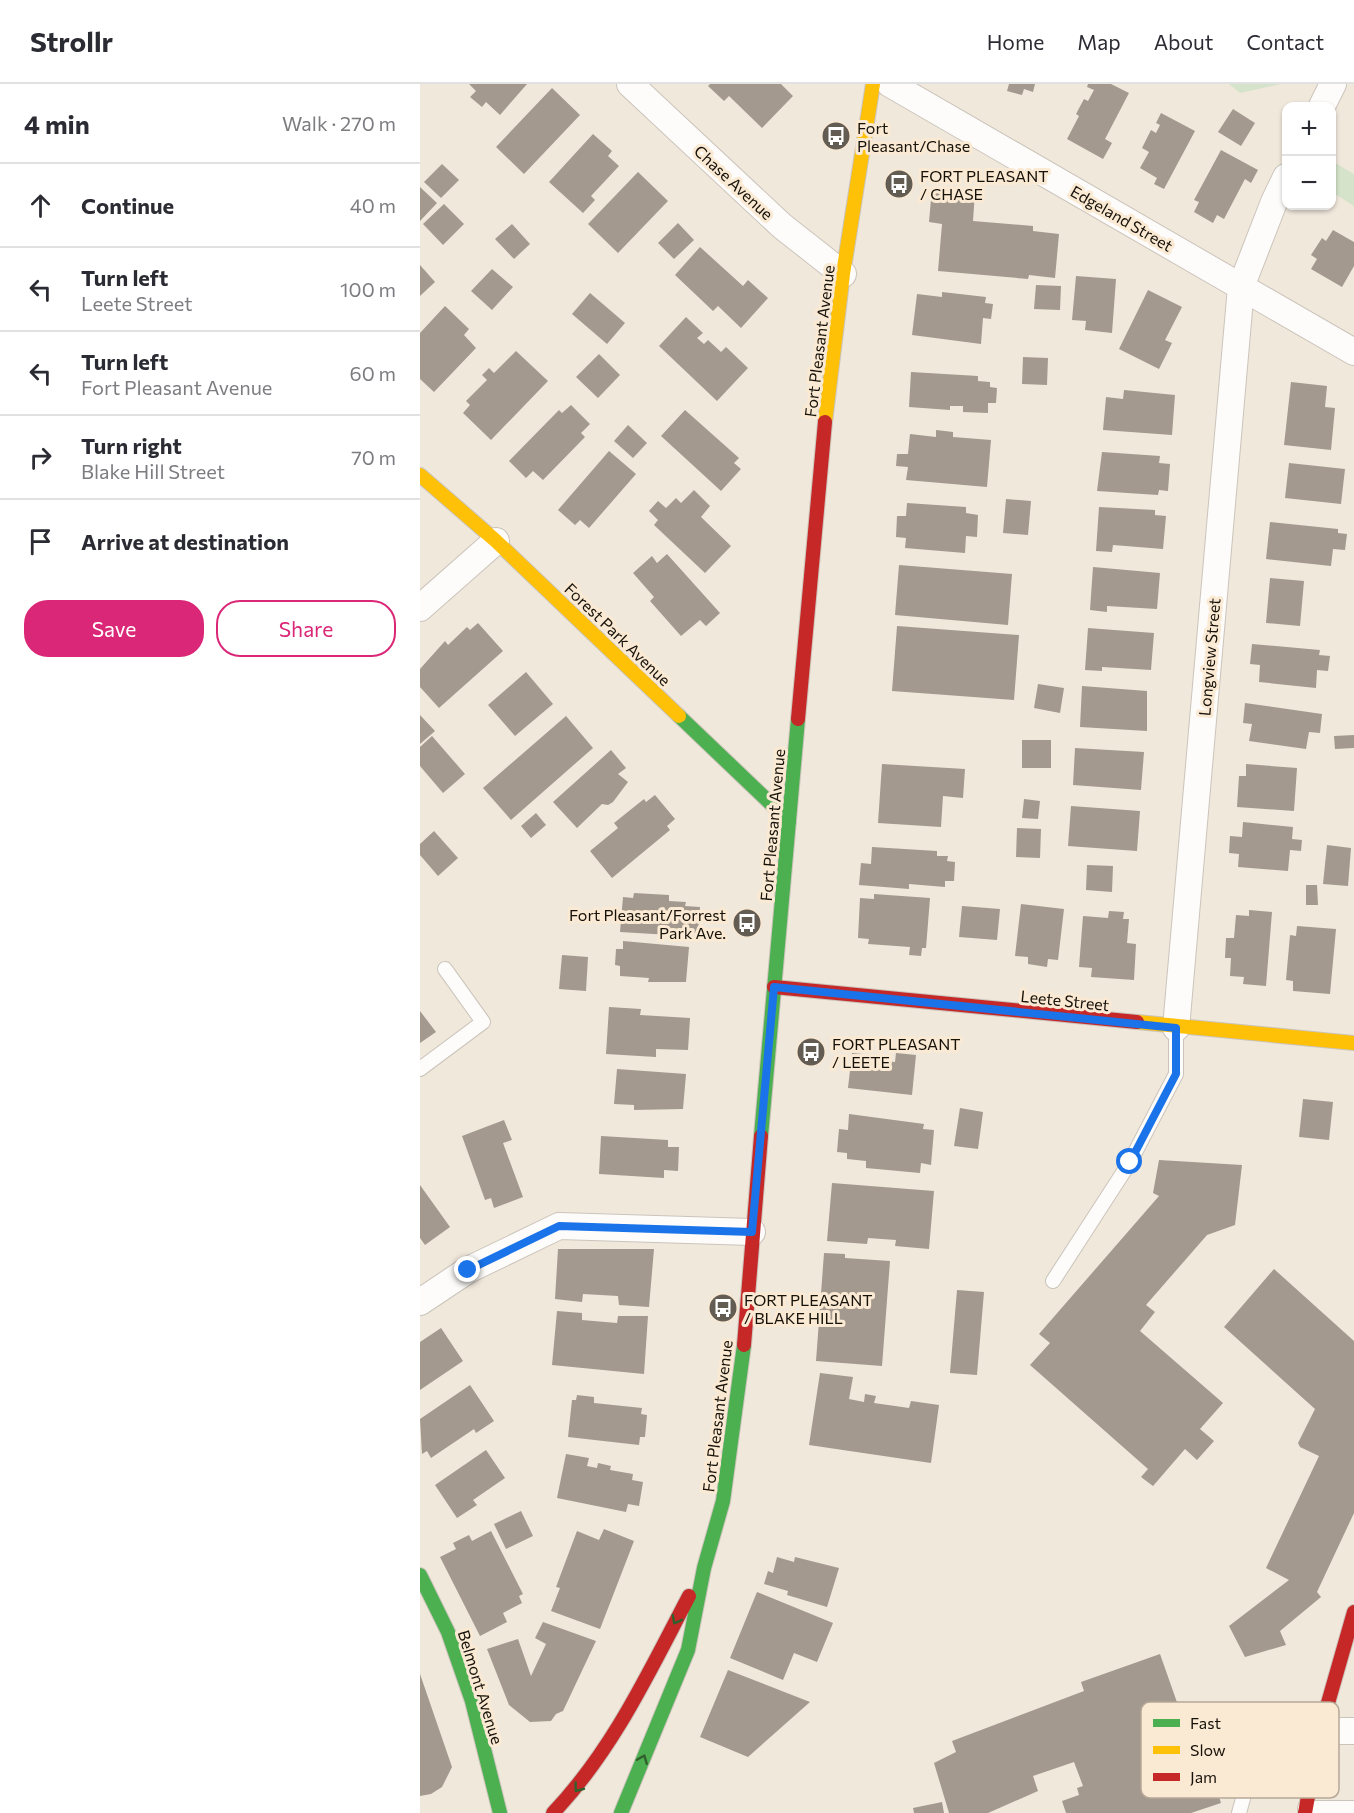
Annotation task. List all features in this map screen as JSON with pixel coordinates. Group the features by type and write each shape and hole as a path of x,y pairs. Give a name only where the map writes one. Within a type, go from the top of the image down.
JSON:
{"street":[{"name":"Chase Avenue","path":"630,84 782,226 843,274"},
{"name":"Fort Pleasant Avenue","path":"621,1813 688,1650 704,1568 723,1501 743,1355 824,432 843,274 873,84"},
{"name":"Edgeland Street","path":"890,84 1354,352"},
{"path":"1324,102 1333,84"},
{"name":"Longview Street","path":"1176,1028 1241,286 1282,187"},
{"name":"Forest Park Avenue","path":"420,475 496,541 789,821"},
{"path":"420,608 496,541"},
{"name":"Leete Street","path":"774,987 1176,1028 1354,1043"},
{"path":"420,1302 468,1270 559,1226 752,1232"},
{"name":"Fort Pleasant Avenue","path":"553,1813 576,1792 614,1734 704,1568"},
{"name":"Belmont Avenue","path":"420,1575 447,1632 472,1701 500,1813"},
{"path":"1328,1702 1354,1612"}],"lane":[{"path":"420,1069 483,1022 445,969"},
{"path":"1053,1281 1130,1162 1176,1074 1176,1028"},
{"path":"1239,1813 1243,1798"},
{"path":"1304,1811 1354,1808"}],"green space":[{"path":"1229,84 1281,84 1240,93"},
{"path":"1336,163 1354,174 1354,206 1336,195"}],"building":[{"path":"469,84 527,84 500,115 486,102 482,107 470,97 476,91"},
{"path":"710,84 781,84 793,96 762,128 729,96 724,101 708,86"},
{"path":"1009,84 1035,84 1033,92 1024,89 1022,95 1007,91"},
{"path":"1088,84 1111,84 1129,93 1105,139 1112,143 1103,159 1067,139 1079,116 1076,114 1084,99 1088,101 1094,90 1087,87"},
{"path":"552,88 580,115 524,174 496,147"},
{"path":"1233,109 1255,123 1241,146 1218,132"},
{"path":"1161,113 1195,131 1164,189 1154,184 1157,178 1140,168 1149,152 1142,148 1151,130 1156,133 1160,125 1156,123"},
{"path":"593,134 612,151 608,156 619,166 591,196 595,200 583,213 549,182"},
{"path":"1221,150 1258,170 1251,183 1245,179 1224,219 1217,215 1213,223 1194,212 1199,202 1194,200"},
{"path":"442,164 459,180 441,198 424,182"},
{"path":"638,172 668,201 618,253 588,224"},
{"path":"420,187 437,203 420,221"},
{"path":"932,188 975,192 973,221 1033,226 1033,231 1059,234 1055,278 1029,275 1028,279 938,271 942,224 929,222"},
{"path":"444,204 464,224 443,245 423,224"},
{"path":"678,223 694,240 674,259 658,243"},
{"path":"512,224 530,244 514,259 495,239"},
{"path":"1333,230 1354,242 1354,266 1342,287 1311,269 1317,259 1311,255 1322,238 1326,241"},
{"path":"700,247 743,286 748,280 768,298 741,328 718,306 713,311 675,275"},
{"path":"420,265 435,282 420,296"},
{"path":"492,269 513,287 492,310 471,291"},
{"path":"1076,276 1116,279 1112,333 1085,330 1086,321 1072,320"},
{"path":"1036,285 1061,286 1060,310 1034,309"},
{"path":"1148,290 1182,307 1165,340 1172,343 1159,369 1119,349"},
{"path":"942,292 986,297 985,303 993,304 991,319 983,318 981,344 912,335 917,294 942,297"},
{"path":"590,293 625,323 607,344 572,314"},
{"path":"445,306 469,329 464,335 476,348 434,392 420,379 420,333"},
{"path":"686,317 703,333 697,338 704,344 708,340 721,352 726,347 748,368 717,401 659,346"},
{"path":"516,351 548,381 491,440 463,413 470,405 466,401 487,380 482,375 489,368 494,373"},
{"path":"599,354 620,375 598,398 576,377"},
{"path":"1023,357 1048,358 1047,385 1022,384"},
{"path":"911,372 978,376 978,381 990,382 990,387 997,388 996,403 988,403 988,413 963,412 963,406 950,406 950,410 909,407"},
{"path":"1291,382 1327,386 1325,407 1335,408 1331,450 1284,445"},
{"path":"1124,390 1175,395 1172,435 1103,430 1106,397 1123,399"},
{"path":"571,405 590,424 581,433 585,437 543,480 533,471 526,478 509,461 559,410 562,413"},
{"path":"685,410 739,458 734,463 741,469 721,491 661,436"},
{"path":"628,425 647,443 633,458 614,441"},
{"path":"936,430 953,432 953,437 991,440 987,487 906,480 908,467 896,466 897,454 908,454 910,434 936,437"},
{"path":"609,451 636,474 589,528 580,520 575,525 558,510"},
{"path":"1102,452 1160,456 1159,463 1170,464 1168,491 1159,490 1158,495 1097,491"},
{"path":"1289,463 1345,469 1341,504 1285,498"},
{"path":"694,490 710,506 701,517 731,546 705,573 654,525 658,520 649,511 658,501 666,508 676,498 681,503"},
{"path":"1006,499 1031,501 1028,535 1003,533"},
{"path":"907,503 966,507 966,513 978,515 977,537 966,536 965,553 905,548 906,538 896,537 897,516 906,516"},
{"path":"1099,507 1155,510 1155,515 1166,516 1163,549 1113,545 1112,552 1096,551"},
{"path":"1270,522 1338,529 1338,533 1347,534 1345,550 1333,549 1331,566 1266,559"},
{"path":"667,554 720,613 706,626 700,620 681,636 650,601 654,597 633,573 652,556 657,563"},
{"path":"899,565 1012,574 1008,625 895,615"},
{"path":"1093,567 1160,573 1157,609 1107,606 1107,612 1090,610"},
{"path":"1270,578 1304,581 1300,626 1266,623"},
{"path":"478,623 503,651 439,708 420,687 420,669 445,641 448,645 467,627 470,630"},
{"path":"897,626 1019,635 1014,700 892,691"},
{"path":"1088,628 1154,633 1151,670 1102,667 1102,671 1085,670"},
{"path":"1252,644 1320,650 1319,655 1330,656 1328,671 1317,670 1316,688 1259,682 1260,665 1250,664"},
{"path":"526,672 553,704 515,736 488,705"},
{"path":"1038,684 1064,688 1060,713 1034,708"},
{"path":"1082,686 1147,691 1147,731 1080,727"},
{"path":"1245,703 1322,714 1320,733 1309,732 1306,749 1249,741 1252,724 1243,723"},
{"path":"420,715 435,731 420,744"},
{"path":"566,716 593,748 511,820 483,788"},
{"path":"1354,735 1354,748 1335,749 1334,736"},
{"path":"432,736 465,774 443,793 420,766 420,747"},
{"path":"1022,740 1051,740 1051,768 1022,768"},
{"path":"1075,748 1144,752 1141,790 1073,785"},
{"path":"611,750 626,768 618,774 628,782 613,802 608,805 602,804 577,828 553,802"},
{"path":"882,764 965,769 963,798 943,796 941,827 878,823"},
{"path":"1246,764 1297,768 1294,811 1237,807 1239,776 1246,776"},
{"path":"655,795 675,819 667,826 670,830 612,878 590,851 618,828 614,823 644,799 646,802"},
{"path":"1024,799 1040,801 1038,819 1022,818"},
{"path":"1071,806 1140,811 1137,851 1068,846"},
{"path":"536,813 546,825 531,838 521,826"},
{"path":"1243,822 1293,827 1292,839 1302,840 1301,851 1290,850 1288,871 1238,867 1239,854 1229,853 1230,836 1242,837"},
{"path":"1017,828 1041,829 1040,858 1016,857"},
{"path":"434,831 458,858 438,876 420,855 420,844"},
{"path":"1327,845 1351,848 1348,886 1323,884"},
{"path":"872,847 937,851 937,856 948,856 947,861 955,862 954,881 945,881 945,887 909,884 909,889 859,885 861,863 871,864"},
{"path":"1087,865 1113,866 1112,892 1086,890"},
{"path":"1306,885 1317,885 1318,905 1306,905"},
{"path":"634,893 669,895 669,901 686,902 685,906 700,907 698,933 687,932 687,936 620,932 623,897 633,898"},
{"path":"874,894 930,898 926,948 922,948 921,956 909,955 910,947 868,944 869,939 858,938 860,898 874,899"},
{"path":"1021,904 1064,909 1058,960 1048,959 1047,967 1028,964 1028,957 1015,956"},
{"path":"962,906 1000,909 997,940 959,937"},
{"path":"1249,910 1272,912 1266,986 1243,984 1244,977 1230,976 1231,958 1225,958 1226,938 1234,938 1236,915 1249,916"},
{"path":"1109,911 1124,912 1123,919 1129,919 1127,943 1136,944 1134,980 1091,977 1092,968 1079,967 1083,916 1108,918"},
{"path":"1297,926 1336,929 1330,994 1293,991 1293,981 1286,980 1290,935 1296,936"},
{"path":"623,941 689,947 686,982 648,982 649,978 620,976 620,966 615,965 616,949 623,949"},
{"path":"562,955 588,957 586,991 559,989"},
{"path":"609,1007 641,1009 640,1015 690,1018 688,1050 656,1049 656,1057 606,1054"},
{"path":"420,1011 436,1032 420,1043"},
{"path":"852,1053 883,1056 882,1061 895,1062 896,1053 916,1055 912,1095 848,1088"},
{"path":"617,1069 686,1074 683,1109 634,1110 634,1105 614,1104"},
{"path":"1303,1099 1333,1102 1329,1140 1299,1137"},
{"path":"960,1108 983,1112 978,1149 954,1146"},
{"path":"849,1114 924,1124 923,1129 934,1130 931,1165 921,1163 920,1173 866,1168 866,1161 847,1159 847,1153 837,1152 839,1129 848,1130"},
{"path":"504,1120 512,1140 503,1143 523,1197 494,1208 491,1198 485,1200 462,1136"},
{"path":"601,1136 668,1140 668,1147 679,1147 678,1171 664,1170 664,1178 599,1174"},
{"path":"1159,1160 1242,1165 1235,1225 1207,1235 1146,1305 1155,1312 1140,1331 1223,1403 1200,1429 1214,1441 1197,1460 1185,1449 1153,1486 1141,1477 1148,1469 1030,1365 1050,1343 1039,1334 1159,1196 1153,1193"},
{"path":"832,1183 934,1191 929,1249 895,1246 896,1240 868,1238 867,1244 827,1241"},
{"path":"420,1185 450,1227 425,1245 420,1238"},
{"path":"558,1249 654,1249 649,1307 619,1305 618,1296 583,1294 582,1302 555,1299"},
{"path":"824,1253 845,1254 845,1258 890,1261 882,1366 816,1361"},
{"path":"1274,1269 1354,1341 1354,1513 1317,1592 1321,1597 1280,1631 1286,1645 1245,1657 1229,1626 1289,1580 1266,1568 1319,1456 1300,1447 1298,1443 1315,1409 1224,1327"},
{"path":"957,1290 984,1292 977,1375 950,1373"},
{"path":"557,1311 582,1313 582,1320 617,1323 618,1316 648,1316 644,1374 552,1365"},
{"path":"441,1328 463,1361 420,1390 420,1342"},
{"path":"820,1373 853,1377 849,1399 864,1402 865,1394 876,1396 874,1403 909,1408 911,1401 939,1405 931,1463 809,1445"},
{"path":"470,1385 494,1421 476,1433 474,1429 431,1458 427,1451 422,1454 420,1419"},
{"path":"577,1395 594,1397 594,1403 642,1408 641,1414 647,1415 645,1437 640,1437 639,1445 568,1437 572,1400 576,1400"},
{"path":"486,1450 505,1478 473,1500 477,1505 457,1518 435,1485"},
{"path":"566,1454 589,1458 587,1466 597,1468 598,1463 611,1466 610,1470 633,1474 632,1480 643,1482 639,1506 628,1504 626,1512 557,1498"},
{"path":"521,1511 533,1536 506,1549 494,1524"},
{"path":"604,1529 634,1541 600,1629 551,1611 560,1588 556,1587 577,1531 599,1540"},
{"path":"491,1531 523,1594 519,1596 522,1603 503,1613 507,1622 480,1636 440,1557 456,1549 453,1543 469,1535 472,1541"},
{"path":"777,1557 794,1562 795,1557 839,1568 827,1607 787,1595 788,1591 764,1584 768,1571 773,1573"},
{"path":"757,1592 833,1623 817,1662 794,1653 783,1680 730,1658"},
{"path":"543,1622 596,1641 563,1711 556,1714 551,1721 530,1722 509,1705 487,1649 518,1639 531,1676 546,1644 535,1638"},
{"path":"1160,1654 1177,1702 1141,1702 1141,1798 1219,1798 1221,1803 1191,1813 1066,1813 1062,1801 1079,1795 1077,1788 1083,1786 1074,1762 1033,1776 1038,1791 988,1813 949,1813 934,1763 956,1752 952,1741 1084,1691 1081,1682"},
{"path":"728,1670 810,1702 748,1757 700,1737"},
{"path":"420,1674 452,1767 442,1787 431,1794 420,1796"},
{"path":"942,1802 944,1813 914,1813 913,1808"}],"traffic: fast":[{"path":"679,716 789,821"},
{"path":"761,1136 798,719"},
{"path":"621,1813 688,1650 704,1568 723,1501 744,1345"},
{"path":"420,1575 448,1632 472,1701 500,1813"}],"traffic: slow":[{"path":"825,422 843,274 873,84"},
{"path":"420,475 496,541 679,716"},
{"path":"1137,1022 1354,1043"}],"traffic: jam":[{"path":"798,719 825,422"},
{"path":"774,987 1137,1022"},
{"path":"744,1345 761,1136"},
{"path":"553,1813 574,1789 612,1737 689,1596"},
{"path":"1328,1702 1354,1612"},
{"path":"1305,1813 1308,1798"}],"place":[{"name":"Fort Pleasant/Chase","path":"836,136"},
{"name":"FORT PLEASANT / CHASE","path":"899,184"},
{"name":"Fort Pleasant/Forrest Park Ave.","path":"747,923"},
{"name":"FORT PLEASANT / LEETE","path":"811,1052"},
{"name":"FORT PLEASANT / BLAKE HILL","path":"723,1308"}],"route":[{"path":"468,1270 559,1226 752,1232 774,987 1176,1028 1178,1052 1176,1074 1130,1162"}]}
